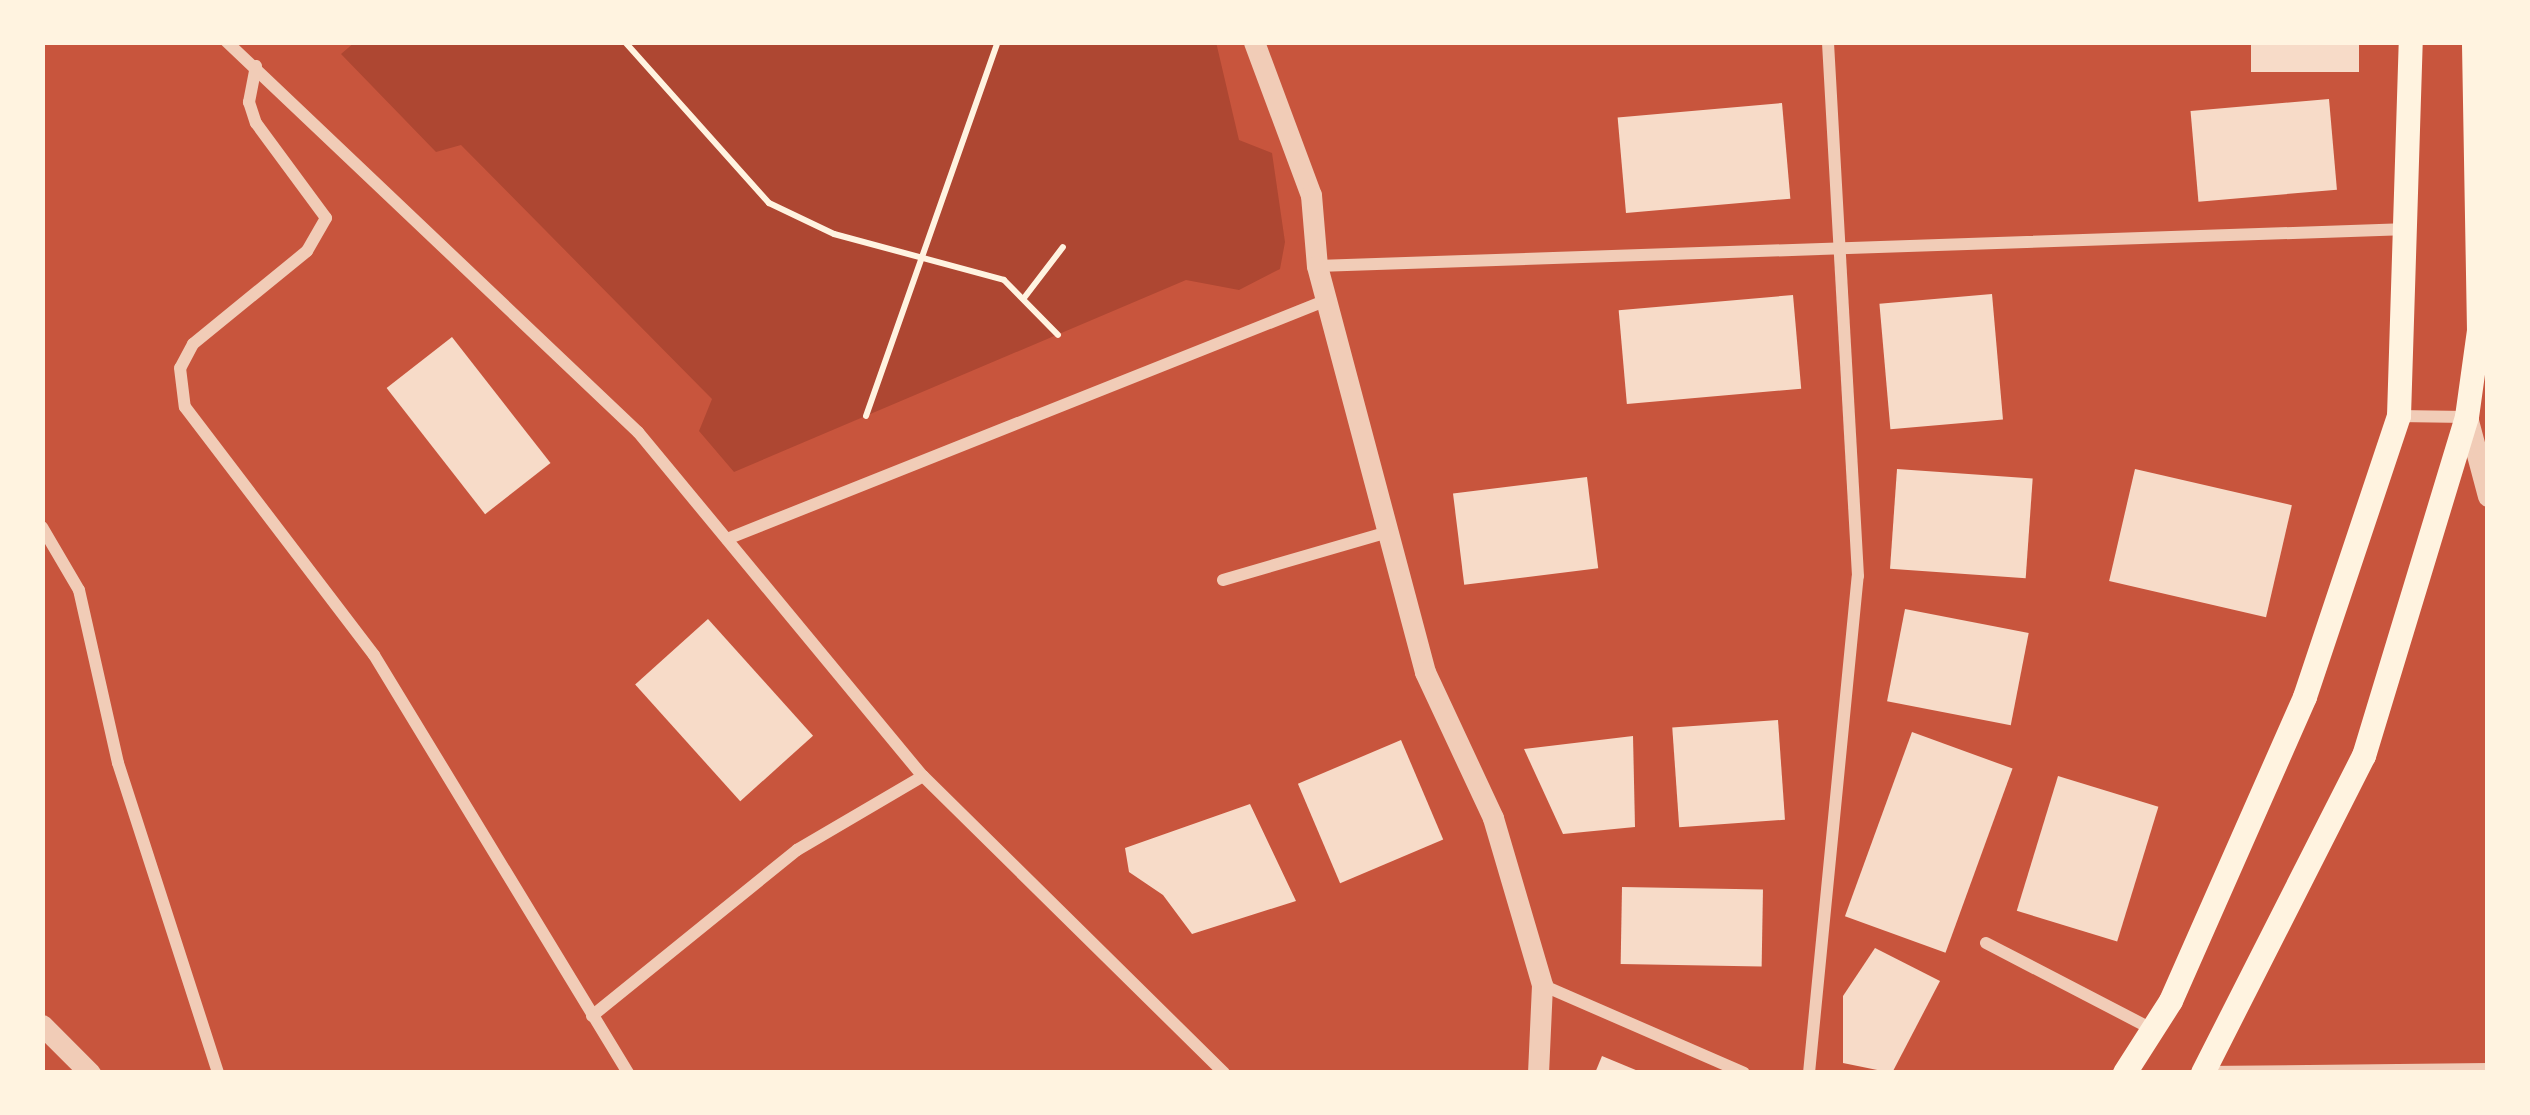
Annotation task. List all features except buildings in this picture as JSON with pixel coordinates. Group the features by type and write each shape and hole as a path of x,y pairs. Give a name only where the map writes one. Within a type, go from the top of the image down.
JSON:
{"main road":[{"path":"2126,1073 2153,1029 2305,697 2399,416 2410,229 2411,42"},
{"path":"2204,1073 2364,756 2477,421 2474,42"}],"street":[{"path":"227,42 638,431 923,776 1224,1073"},
{"path":"1255,42 1310,195 1317,266 1425,672 1493,818 1542,985 1538,1073"},
{"path":"1810,1073 1858,576 1844,248 1828,42"},
{"path":"256,66 249,102 256,123 326,218 307,251 194,344 180,368 179,392 374,655 628,1073"},
{"path":"1317,266 2410,229"},
{"path":"727,539 1327,300"},
{"path":"2399,416 2477,421 2488,496"},
{"path":"42,526 79,590 118,763 218,1073"},
{"path":"1223,580 1388,532"},
{"path":"592,1016 796,850 923,776"},
{"path":"1986,943 2153,1029"},
{"path":"1542,985 1744,1073"},
{"path":"42,1025 90,1073"},
{"path":"2204,1073 2488,1069"}],"path":[{"path":"625,42 769,203 834,234 1004,280 1058,335"},
{"path":"855,42 889,42"},
{"path":"866,416 998,42"},
{"path":"1024,298 1063,247"}],"shaded area":[{"path":"355,42 1216,42 1239,140 1272,153 1285,242 1280,269 1239,290 1186,280 734,472 699,431 712,399 461,145 436,152 341,54"}]}
